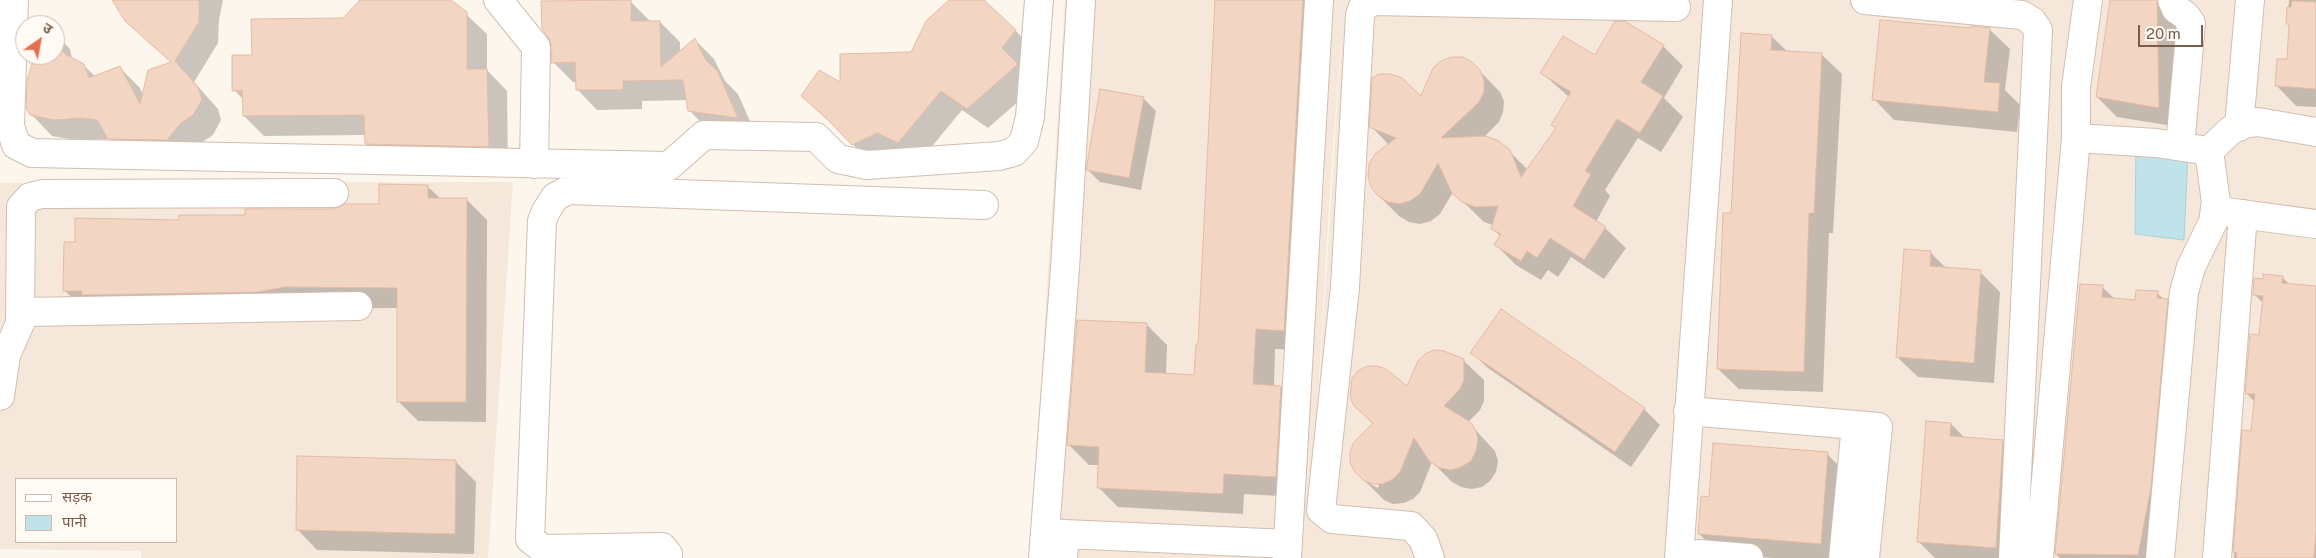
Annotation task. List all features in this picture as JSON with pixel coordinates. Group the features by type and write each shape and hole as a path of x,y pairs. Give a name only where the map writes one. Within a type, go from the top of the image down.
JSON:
{"street":[{"path":"14,0 10,126 16,145 32,153 669,166 704,135 816,137 838,159 868,165 998,156 1014,152 1024,142 1030,117 1039,0"},
{"path":"498,0 536,47 534,164"},
{"path":"1081,0 1065,268 1054,546 1287,551 1319,0"},
{"path":"1718,0 1688,411 1689,556 1749,558"},
{"path":"1865,0 2022,15 2032,21 2038,30 2013,558"},
{"path":"2039,558 2076,138 2076,87 2088,0"},
{"path":"2172,0 2176,9 2185,15 2191,23 2180,146"},
{"path":"2239,126 2250,0"},
{"path":"1430,558 1423,539 1411,526 1332,519 1321,510 1345,287 1360,15 1363,6 1374,1 1676,7"},
{"path":"2209,151 2232,130 2239,126 2258,122 2316,132"},
{"path":"2076,138 2156,143 2209,151"},
{"path":"2160,558 2184,292 2192,266 2213,222 2216,202 2209,151"},
{"path":"668,558 668,554 662,547 543,549 530,539 542,221 555,196 568,190 984,205"},
{"path":"20,322 21,207 30,197 42,194 334,192"},
{"path":"2215,210 2316,224"},
{"path":"2218,558 2243,214"},
{"path":"0,396 3,354 25,312 358,306"},
{"path":"1688,411 1878,427 1864,558"},
{"path":"1843,558 1856,425"}],"shaded area":[{"path":"1065,0 2316,0 2316,558 1030,558","holes":["1343,12 1315,450 1330,190"]},
{"path":"513,182 488,558 141,558 141,551 0,549 0,183"}],"water":[{"path":"2136,145 2188,152 2184,240 2135,234"}],"building":[{"path":"112,0 199,0 199,22 175,61 198,87 202,100 193,115 181,123 167,140 108,139 97,120 80,118 54,120 30,115 26,108 27,80 32,65 65,65 65,54 84,64 89,78 120,66 140,104 148,70 171,62 125,21"},
{"path":"360,0 451,0 467,12 467,69 487,69 489,147 365,144 364,115 243,116 242,90 232,91 232,55 252,55 251,19 343,18"},
{"path":"631,0 631,21 660,21 661,67 695,38 705,59 718,72 738,118 688,111 683,80 623,81 623,90 576,90 575,62 551,63 552,47 542,29 541,1"},
{"path":"949,0 984,0 1016,30 1002,48 1018,64 967,109 941,91 898,143 877,133 852,145 801,96 819,70 840,82 840,54 911,52 926,21"},
{"path":"1215,0 1303,0 1284,331 1256,329 1253,384 1281,386 1276,477 1224,474 1223,494 1097,488 1099,447 1067,445 1077,320 1147,323 1145,372 1194,375 1196,344 1198,344"},
{"path":"2110,0 2157,0 2159,108 2096,97"},
{"path":"2292,1 2316,2 2316,89 2275,86 2277,59 2287,59 2289,24 2286,24 2287,7 2291,7"},
{"path":"1880,20 1990,28 1984,82 2000,83 1998,112 1872,100"},
{"path":"1615,21 1626,22 1664,45 1641,82 1663,96 1640,133 1617,119 1585,171 1591,174 1573,206 1606,227 1584,260 1550,238 1537,258 1527,251 1521,261 1494,245 1501,234 1491,229 1498,206 1475,207 1462,202 1452,193 1438,163 1420,194 1410,201 1399,204 1388,202 1378,196 1371,187 1368,176 1369,164 1375,154 1396,138 1369,127 1372,78 1379,74 1391,74 1402,78 1421,96 1433,68 1441,61 1451,57 1462,57 1472,62 1480,70 1484,80 1484,92 1479,102 1441,138 1486,136 1499,141 1510,150 1521,177 1556,128 1551,125 1571,92 1540,73 1563,36 1595,55"},
{"path":"1741,33 1772,35 1771,50 1822,53 1814,213 1809,213 1804,372 1717,369 1723,213 1731,213"},
{"path":"1100,89 1144,97 1129,178 1086,170"},
{"path":"379,184 428,185 428,198 467,198 466,402 397,402 397,288 285,287 258,292 82,295 82,291 63,291 64,242 75,242 75,218 179,220 179,215 245,215 245,209 334,209 345,204 379,204"},
{"path":"1904,249 1931,251 1930,266 1981,270 1974,363 1896,357"},
{"path":"2263,274 2283,276 2282,283 2316,286 2316,530 2314,558 2236,558 2237,553 2233,552 2242,430 2251,431 2255,394 2245,394 2250,334 2259,335 2263,296 2253,295 2254,278 2263,279"},
{"path":"2080,284 2103,285 2102,297 2135,300 2136,290 2158,291 2157,298 2168,299 2151,488 2138,555 2055,554"},
{"path":"1501,309 1645,408 1615,452 1470,353"},
{"path":"1434,350 1444,351 1464,359 1464,380 1460,389 1444,406 1469,421 1476,430 1478,440 1476,451 1471,461 1451,470 1440,468 1430,462 1414,438 1400,472 1393,479 1383,484 1372,484 1363,480 1350,463 1350,452 1354,442 1373,423 1354,406 1350,397 1352,378 1358,371 1367,366 1377,366 1386,369 1407,386 1418,361 1425,354"},
{"path":"1926,421 1951,423 1950,436 2003,440 1996,548 1917,542"},
{"path":"1713,443 1828,452 1821,544 1698,534 1701,496 1709,497"},
{"path":"297,456 456,460 455,534 296,530"}]}
